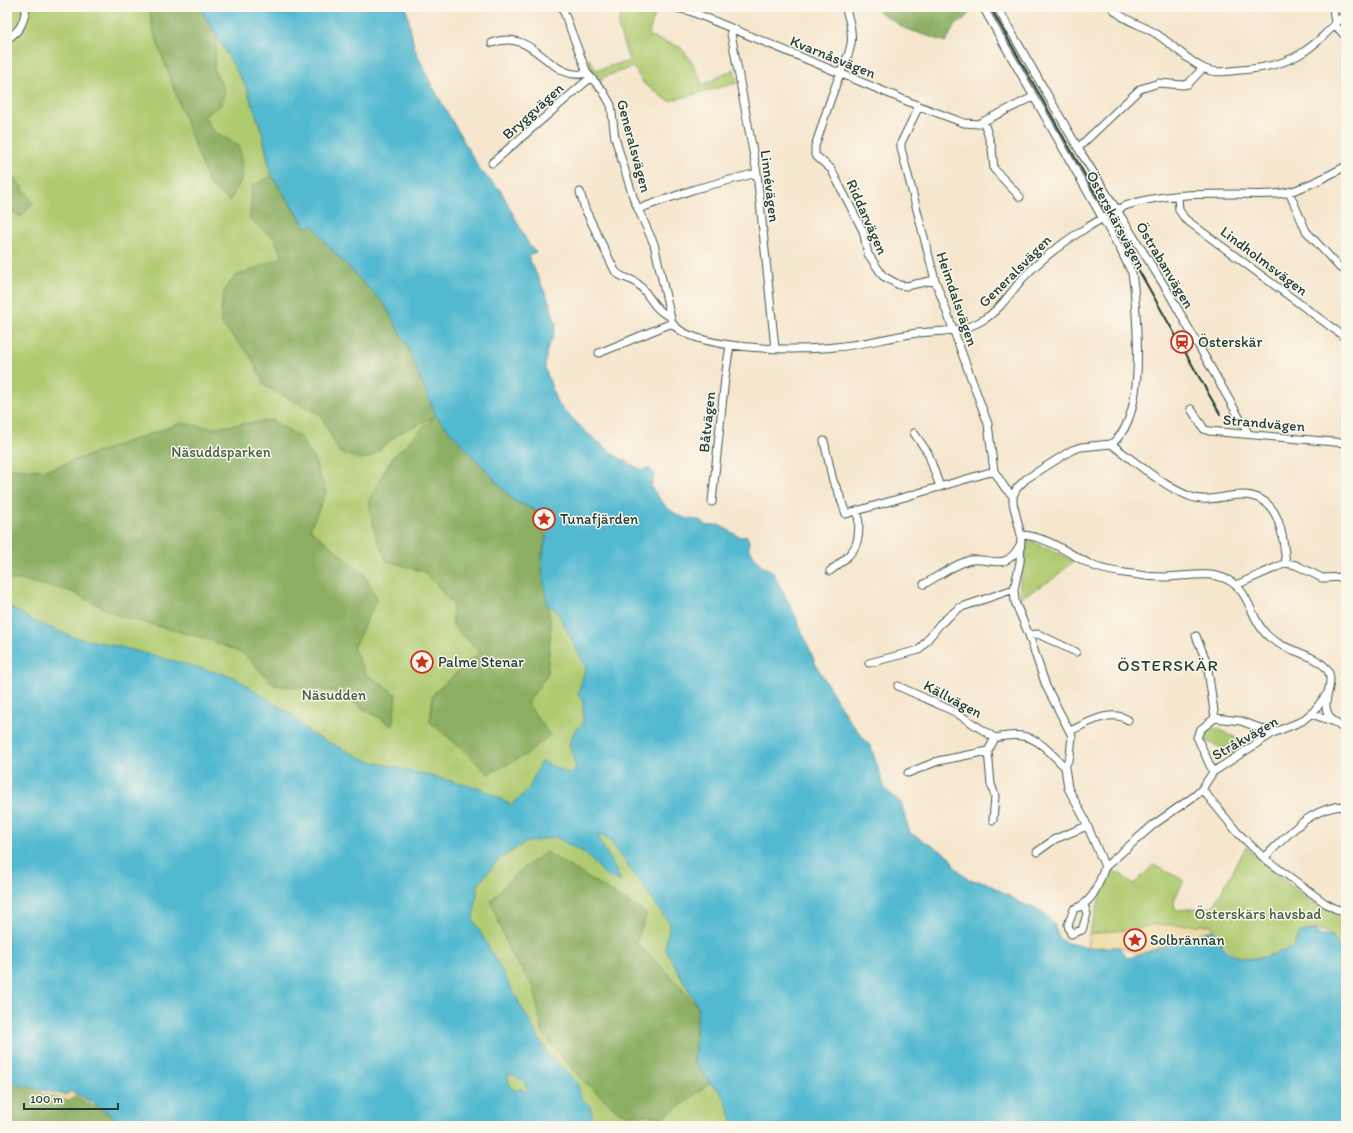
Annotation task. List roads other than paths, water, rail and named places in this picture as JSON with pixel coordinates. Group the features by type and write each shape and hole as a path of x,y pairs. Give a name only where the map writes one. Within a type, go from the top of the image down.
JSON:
{"street":[{"path":"7,39 18,32 25,20 26,7"},
{"name":"Generalsvägen","path":"562,7 589,76 603,91 611,105 615,138 638,209 654,244 671,320 676,328 696,338 730,345 775,348 835,348 910,334 964,329 991,315 1042,258 1059,245 1116,210 1139,202 1178,197 1288,192 1346,166"},
{"name":"Kvarnåsvägen","path":"673,7 690,12 964,123 974,125 984,122 1033,97"},
{"name":"Riddarvägen","path":"845,7 851,26 851,40 848,59 840,74 815,146 814,155 831,169 863,231 868,254 883,276 906,286 935,280"},
{"name":"Österskärsvägen","path":"983,7 1132,273 1136,309 1138,359 1136,388 1125,427 1110,444"},
{"name":"Östrabanvägen","path":"997,7 1078,148 1167,290 1248,433"},
{"path":"1112,7 1121,16 1154,32 1203,68 1216,72 1277,65 1305,52 1346,13"},
{"path":"1333,7 1335,25 1346,37"},
{"name":"Linnévägen","path":"730,28 757,173 775,348"},
{"path":"492,43 502,39 526,45 534,48 560,70 589,76"},
{"path":"1078,148 1140,89 1159,82 1183,85 1188,84 1203,68"},
{"name":"Bryggvägen","path":"492,163 589,76"},
{"name":"Heimdalsvägen","path":"919,106 901,143 935,280 988,424 994,471 1005,488 1014,496"},
{"path":"984,122 992,148 994,169 1020,197"},
{"path":"638,209 694,189 757,173"},
{"path":"580,192 585,209 615,271 623,278 639,284 660,311 671,320 637,338 599,353"},
{"path":"1288,192 1311,237 1340,268 1346,270"},
{"name":"Lindholmsvägen","path":"1178,197 1180,210 1185,219 1346,338"},
{"name":"Båtvägen","path":"712,502 725,378 730,345"},
{"name":"Strandvägen","path":"1191,409 1204,429 1214,432 1248,433 1346,443"},
{"path":"914,433 928,453 940,487"},
{"path":"824,441 832,481 838,491 846,514 994,471"},
{"path":"1084,905 1095,894 1105,867 1068,788 1065,767 1071,749 1072,736 1049,692 1029,635 1015,602 1014,589 1020,562 1021,538 1013,503 1017,488 1026,479 1072,450 1081,447 1110,444 1168,485 1189,497 1209,499 1247,494 1262,499 1274,512 1282,529 1286,563"},
{"path":"830,571 850,555 857,545 859,529 858,510"},
{"path":"924,584 971,560 1000,562 1016,552 1021,538"},
{"path":"1021,538 1039,538 1094,566 1106,570 1156,577 1208,575 1223,578 1236,585 1249,602 1266,635 1280,644 1319,663 1327,669 1330,674 1330,686 1327,694 1326,708 1332,721"},
{"path":"1236,585 1286,563 1296,565 1322,578 1346,577"},
{"path":"869,663 919,650 940,624 959,608 1014,589"},
{"path":"1029,635 1038,634 1076,652"},
{"path":"1196,636 1207,663 1215,718"},
{"name":"Källvägen","path":"898,686 955,712 995,738"},
{"name":"Stråkvägen","path":"1105,867 1153,825 1202,789 1213,772 1273,733 1297,724 1311,714 1327,694"},
{"path":"1311,714 1332,721 1346,731"},
{"path":"1070,731 1111,715 1118,715 1128,720"},
{"path":"1213,772 1197,737 1201,729 1215,718 1241,721 1273,733"},
{"path":"992,820 995,796 990,784 988,751 995,738 1021,736 1037,740 1065,767"},
{"path":"908,773 938,761 988,751"},
{"path":"1202,789 1237,832 1264,858 1325,903 1336,909 1346,911"},
{"path":"1264,858 1310,816 1330,807 1346,806"},
{"path":"1037,852 1055,839 1087,826"}],"water":[{"path":"200,7 406,7 414,47 431,84 480,170 501,191 530,247 536,252 528,256 549,301 556,325 553,338 547,349 545,368 557,403 586,432 616,456 642,470 648,468 655,474 651,486 665,506 677,515 684,518 700,520 707,526 719,525 740,537 746,535 749,541 748,548 762,566 772,571 795,615 817,667 848,719 871,747 885,789 901,803 910,833 950,856 954,866 969,880 985,882 1021,903 1041,911 1053,922 1060,939 1067,943 1092,948 1119,947 1127,958 1213,930 1227,951 1234,956 1251,959 1268,956 1293,948 1301,932 1317,930 1317,934 1333,936 1342,955 1346,953 1346,1126 734,1126 725,1100 719,1090 710,1083 694,1060 698,1007 665,948 670,924 608,838 597,835 622,882 605,875 585,853 555,837 524,843 497,861 478,885 473,919 548,1055 577,1082 581,1098 590,1106 593,1120 603,1126 127,1126 90,1101 71,1091 65,1095 7,1082 7,605 33,621 73,637 117,646 234,677 293,716 311,734 366,760 483,789 511,805 528,790 541,761 570,774 576,768 569,744 575,730 583,723 583,700 578,693 586,667 556,610 547,605 542,568 548,516 514,501 436,416 407,345 385,305 328,246 313,225 306,227 271,174 262,132 247,89","holes":["511,1074 524,1081 528,1091 526,1092 522,1089 514,1091 508,1080 508,1075"]}],"railway":[{"path":"990,7 1220,414"}],"place":[{"name":"Österskär","path":"1182,342"},
{"name":"Tunafjärden","path":"544,519"},
{"name":"Palme Stenar","path":"422,662"},
{"name":"Solbrännan","path":"1135,940"}],"district":[{"name":"ÖSTERSKÄR","path":"1168,665"}],"park label":[{"name":"Näsuddsparken","path":"221,452"},
{"name":"Näsudden","path":"334,695"},
{"name":"Österskärs havsbad","path":"1258,914"}]}
